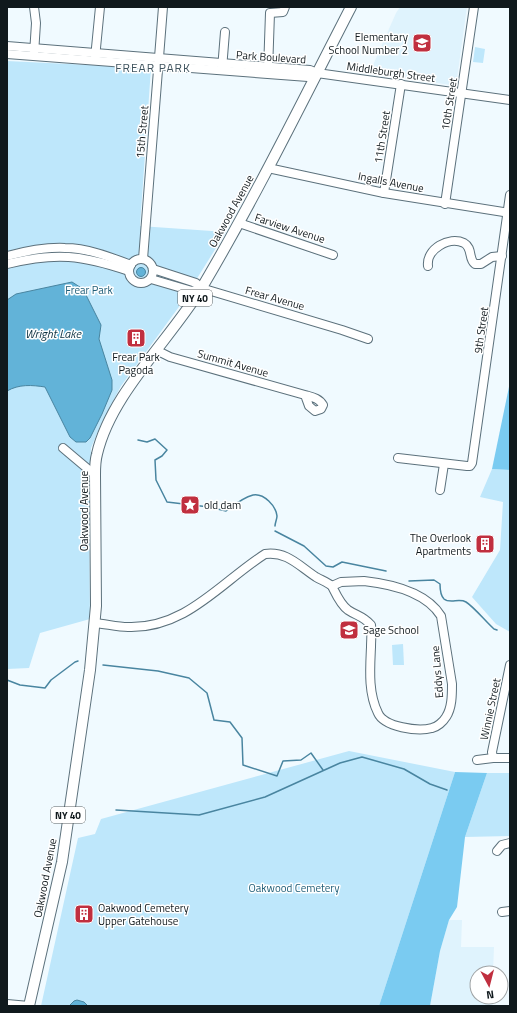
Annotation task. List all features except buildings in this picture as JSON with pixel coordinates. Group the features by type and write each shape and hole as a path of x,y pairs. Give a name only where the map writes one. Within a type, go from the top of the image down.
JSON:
{"main road":[{"name":"Oakwood Avenue","path":"29,1006 62,862 90,670 95,622 96,563 94,475 97,456 107,426 126,393 201,288 239,223 351,7"}],"street":[{"path":"34,7 36,24 34,52"},
{"path":"96,57 100,7"},
{"name":"15th Street","path":"143,259 163,7"},
{"path":"268,70 270,13 281,14 285,7"},
{"name":"10th Street","path":"445,204 474,7"},
{"path":"222,67 225,32"},
{"name":"Park Boulevard","path":"7,46 34,52 222,67 268,70 310,70 317,73"},
{"name":"Park Boulevard","path":"7,54 34,52"},
{"name":"Middleburgh Street","path":"317,73 510,100"},
{"name":"11th Street","path":"384,193 401,84"},
{"name":"Ingalls Avenue","path":"268,168 384,193 445,204 509,213"},
{"name":"9th Street","path":"444,464 470,466 472,463 509,213 510,195"},
{"name":"Farview Avenue","path":"239,223 333,255"},
{"path":"428,266 429,259 435,249 445,243 454,242 465,244 468,247 471,260 475,264 481,264 492,257 502,256"},
{"path":"7,256 37,249 66,248 83,250 130,268"},
{"path":"7,264 35,258 69,256 130,268"},
{"path":"143,259 149,262 153,269 152,276 151,279 145,283 137,283 131,278 130,268 136,260 143,259"},
{"path":"151,279 192,291 201,288 196,283 153,269"},
{"name":"Frear Avenue","path":"201,288 368,339"},
{"name":"Summit Avenue","path":"156,350 170,357 305,395"},
{"path":"63,448 94,475"},
{"path":"398,458 444,464 440,490"},
{"name":"Eddys Lane","path":"95,622 128,627 160,624 189,611 265,554 279,554 285,556 332,586 337,596 347,609 361,616 371,625 370,680 372,694 379,716 387,722 402,727 424,730 433,728 440,723 446,717 451,705 452,684 444,624 437,610 422,598 404,590 374,582 341,582 332,586"},
{"name":"Winnie Street","path":"493,758 492,752 510,665"},
{"path":"477,760 510,758"},
{"path":"497,851 502,845 510,843"},
{"path":"7,1004 29,1006"}],"shaded area":[{"name":"Elementary School Number 2","path":"400,7 467,7 456,86 370,72"},
{"path":"510,382 510,470 492,469"},
{"path":"455,772 487,773 465,837 457,907 449,920 440,951 430,1006 379,1006"},
{"path":"449,920 462,920 461,947 494,947 493,965 469,965 469,1005 493,1006 430,1006 440,951"}],"green space":[{"path":"475,47 485,49 483,63 473,62"},
{"name":"Frear Park","path":"7,61 151,68 140,226 226,232 181,304 121,386 101,424 91,448 89,493 90,619 40,633 29,668 7,669"},
{"path":"492,469 510,470 510,632 496,624 472,597 500,550 503,502 480,497"},
{"path":"403,644 404,665 393,665 392,645"},
{"name":"Oakwood Cemetery","path":"349,751 455,772 379,1006 41,1006 78,838 95,834 101,819"},
{"path":"487,773 510,773 510,836 465,837"}],"water":[{"path":"141,267 146,272 141,277 136,272"},
{"name":"Wright Lake","path":"72,282 83,289 101,325 99,339 112,380 112,390 102,414 90,438 86,442 76,442 70,437 45,387 16,387 7,391 7,300 16,294"},
{"path":"77,1000 84,1002 88,1006 69,1006"}],"waterway":[{"path":"138,440 147,442 155,439 167,450 162,456 155,460 156,480 167,502 209,507 226,511 245,498 257,495 265,498 272,504 277,516 275,526"},
{"path":"275,531 304,546 326,566 333,567 342,562 386,571"},
{"path":"409,581 434,580 440,584 441,594 444,599 449,601 466,602 473,607 494,629 497,630"},
{"path":"7,680 20,685 45,688 51,680 78,661"},
{"path":"103,665 158,671 189,678 207,693 214,720 230,722 242,738 243,765 277,776 283,761 301,760 311,753 323,770"},
{"path":"116,810 199,815 265,797 340,763 362,757 404,769 430,784 447,790"}],"place":[{"name":"Elementary School Number 2","path":"422,43"},
{"name":"Frear Park Pagoda","path":"136,338"},
{"name":"old dam","path":"190,505"},
{"name":"The Overlook Apartments","path":"485,544"},
{"name":"Sage School","path":"349,630"},
{"name":"Oakwood Cemetery Upper Gatehouse","path":"84,914"}],"district":[{"name":"FREAR PARK","path":"153,67"}]}
